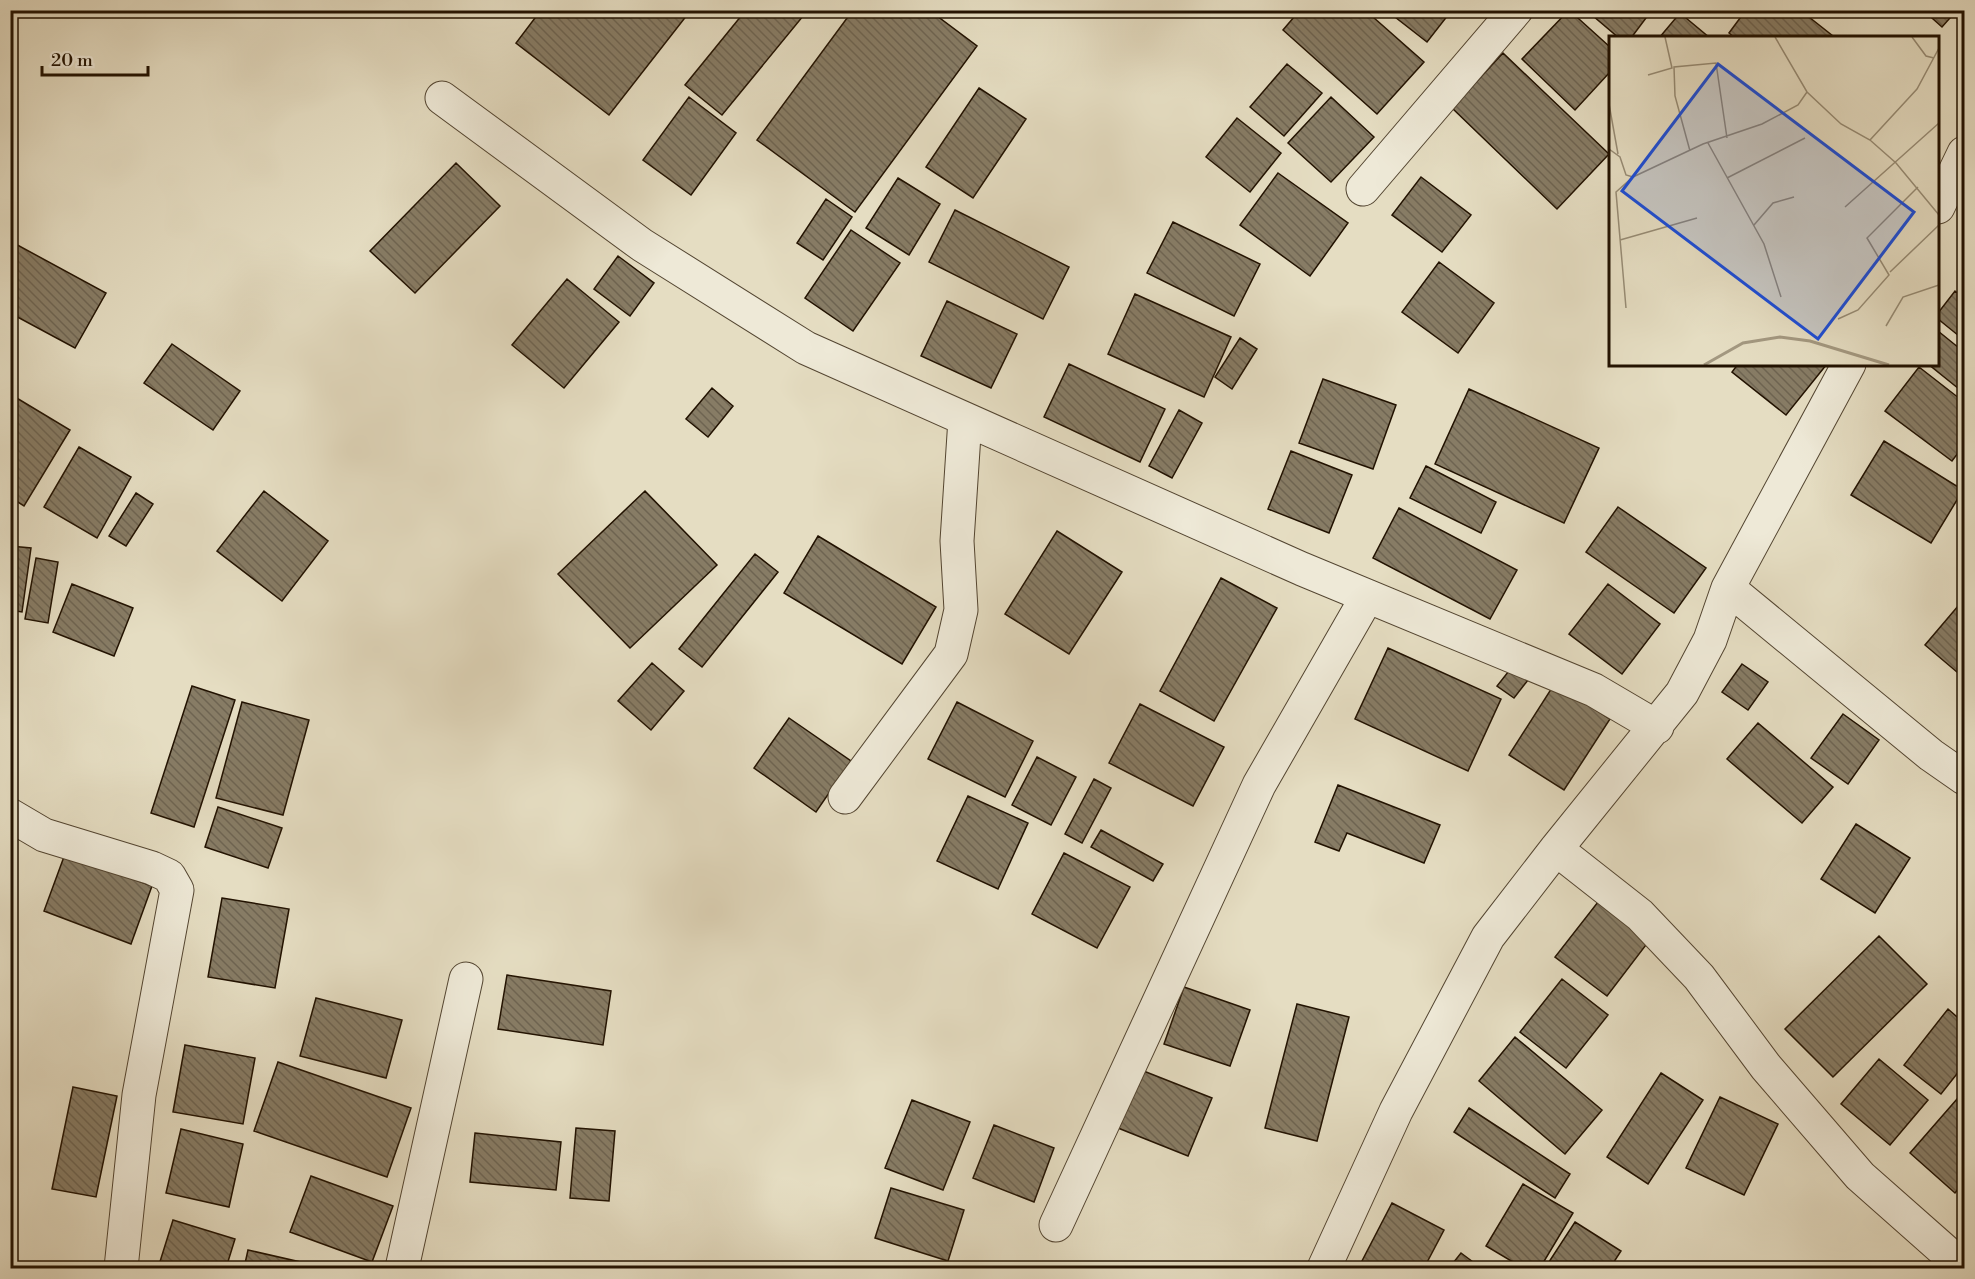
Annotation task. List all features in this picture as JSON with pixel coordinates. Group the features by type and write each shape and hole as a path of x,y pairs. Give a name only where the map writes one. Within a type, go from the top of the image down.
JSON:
{"street":[{"path":"1363,189 1516,10"},
{"path":"442,98 642,245 806,348 1367,597 1594,690 1657,727"},
{"path":"1939,205 1965,153"},
{"path":"1324,1269 1396,1111 1488,937 1682,693 1710,640 1728,588 1848,366"},
{"path":"845,797 951,654 961,610 957,541 965,419"},
{"path":"1728,588 1931,755 1965,778"},
{"path":"1056,1226 1259,785 1367,597"},
{"path":"10,815 44,835 152,868 170,876 177,890 140,1095 121,1269"},
{"path":"1556,849 1640,915 1655,930 1705,984 1766,1067 1860,1176 1964,1269"},
{"path":"402,1269 466,979"}],"building":[{"path":"541,10 691,10 609,115 516,43"},
{"path":"746,10 808,10 722,115 685,85"},
{"path":"853,10 929,10 977,46 855,212 757,140"},
{"path":"1300,10 1365,10 1424,62 1377,114 1283,30"},
{"path":"1386,10 1452,10 1427,42"},
{"path":"1569,10 1609,46 1609,73 1575,110 1522,59"},
{"path":"1586,10 1652,10 1632,36 1617,36"},
{"path":"1746,10 1800,10 1833,36 1733,36 1729,33"},
{"path":"1923,10 1957,10 1942,27"},
{"path":"1680,13 1708,36 1661,36"},
{"path":"1503,53 1609,154 1557,209 1452,108"},
{"path":"1287,64 1322,93 1284,136 1250,107"},
{"path":"979,88 1026,119 973,198 926,167"},
{"path":"689,97 736,133 691,195 643,160"},
{"path":"1331,97 1374,137 1331,182 1288,143"},
{"path":"1237,118 1281,153 1250,192 1206,157"},
{"path":"456,163 500,206 415,293 370,251"},
{"path":"1278,173 1348,223 1310,276 1240,225"},
{"path":"1421,177 1471,215 1442,252 1392,215"},
{"path":"898,178 940,204 909,255 866,228"},
{"path":"826,199 852,217 823,260 797,243"},
{"path":"955,210 1069,267 1043,319 929,262"},
{"path":"1173,222 1260,264 1234,316 1147,273"},
{"path":"851,230 900,263 853,331 805,298"},
{"path":"10,241 106,293 75,348 10,313"},
{"path":"618,256 654,283 630,316 594,289"},
{"path":"1439,262 1494,303 1458,353 1402,312"},
{"path":"567,279 619,322 564,388 512,345"},
{"path":"1955,291 1964,298 1964,340 1939,320 1939,312"},
{"path":"1135,294 1231,337 1204,397 1108,354"},
{"path":"947,301 1017,334 991,388 921,356"},
{"path":"1939,332 1964,352 1964,393 1930,366 1939,366"},
{"path":"1240,338 1257,349 1232,389 1215,377"},
{"path":"172,344 240,391 213,430 144,383"},
{"path":"1069,364 1165,409 1140,462 1044,417"},
{"path":"1736,366 1825,366 1786,415 1732,372"},
{"path":"1919,367 1964,402 1964,445 1952,461 1885,411"},
{"path":"1323,379 1396,405 1373,469 1299,443"},
{"path":"712,388 733,406 708,437 686,419"},
{"path":"1469,389 1599,448 1564,523 1435,464"},
{"path":"10,394 70,430 24,506 10,497"},
{"path":"1179,410 1202,423 1172,478 1149,466"},
{"path":"1884,441 1963,490 1931,543 1851,495"},
{"path":"79,447 131,477 97,538 44,507"},
{"path":"1291,451 1352,475 1329,533 1268,509"},
{"path":"1426,466 1496,502 1481,533 1410,498"},
{"path":"264,491 328,541 282,601 217,551"},
{"path":"645,491 717,565 630,648 558,574"},
{"path":"136,493 153,504 126,546 109,536"},
{"path":"1618,507 1706,568 1674,613 1586,552"},
{"path":"1399,508 1517,570 1490,619 1373,558"},
{"path":"1057,531 1122,572 1069,654 1005,614"},
{"path":"818,536 936,607 902,664 784,593"},
{"path":"10,546 31,548 22,612 10,610"},
{"path":"755,554 778,572 702,667 679,649"},
{"path":"36,558 58,562 48,623 25,619"},
{"path":"1221,578 1277,608 1214,721 1160,691"},
{"path":"72,584 133,608 114,656 53,632"},
{"path":"1608,584 1660,624 1622,674 1569,634"},
{"path":"1964,599 1964,678 1925,645"},
{"path":"1388,648 1501,699 1468,771 1355,719"},
{"path":"652,663 684,691 651,730 618,701"},
{"path":"1742,664 1768,682 1748,710 1722,692"},
{"path":"1512,667 1528,680 1514,698 1497,686"},
{"path":"1555,683 1610,719 1564,790 1509,755"},
{"path":"192,686 235,700 194,827 151,813"},
{"path":"242,702 309,720 283,815 216,798"},
{"path":"957,702 1033,741 1005,797 928,759"},
{"path":"1140,704 1224,747 1193,806 1109,763"},
{"path":"1843,714 1879,740 1848,784 1811,758"},
{"path":"789,718 851,761 816,812 754,768"},
{"path":"1758,723 1833,787 1802,823 1727,759"},
{"path":"1037,757 1076,777 1051,825 1012,805"},
{"path":"1094,779 1111,788 1082,843 1065,834"},
{"path":"1338,785 1440,825 1424,863 1347,833 1339,851 1315,842"},
{"path":"968,796 1028,823 998,889 937,861"},
{"path":"218,807 282,828 268,868 205,847"},
{"path":"1856,824 1910,858 1875,913 1821,879"},
{"path":"1101,830 1163,864 1153,881 1091,847"},
{"path":"1064,853 1130,887 1097,948 1032,914"},
{"path":"65,854 152,886 131,944 44,911"},
{"path":"222,898 289,909 275,988 208,977"},
{"path":"1598,902 1649,941 1607,996 1555,957"},
{"path":"1879,936 1927,984 1833,1077 1785,1029"},
{"path":"507,975 611,991 603,1045 498,1029"},
{"path":"1562,979 1608,1015 1566,1068 1520,1032"},
{"path":"1184,987 1250,1010 1230,1066 1164,1044"},
{"path":"316,998 402,1020 386,1078 300,1056"},
{"path":"1297,1004 1349,1017 1317,1141 1265,1128"},
{"path":"1948,1009 1964,1023 1964,1065 1941,1094 1904,1065"},
{"path":"1515,1037 1602,1110 1565,1154 1479,1081"},
{"path":"185,1045 255,1058 243,1124 173,1112"},
{"path":"1879,1059 1928,1100 1890,1145 1841,1104"},
{"path":"278,1062 411,1108 387,1177 254,1131"},
{"path":"1141,1070 1212,1098 1188,1156 1118,1128"},
{"path":"1661,1073 1703,1100 1648,1184 1607,1157"},
{"path":"73,1087 117,1096 96,1197 52,1189"},
{"path":"1964,1091 1964,1182 1955,1193 1910,1153"},
{"path":"1720,1097 1778,1124 1744,1195 1686,1168"},
{"path":"912,1100 970,1122 943,1190 885,1168"},
{"path":"1469,1108 1570,1174 1555,1198 1454,1132"},
{"path":"994,1125 1054,1148 1034,1202 973,1178"},
{"path":"576,1128 615,1131 609,1201 570,1198"},
{"path":"181,1129 243,1144 229,1207 166,1193"},
{"path":"475,1133 561,1142 556,1190 470,1182"},
{"path":"311,1176 393,1206 372,1262 290,1232"},
{"path":"1523,1184 1573,1213 1540,1268 1523,1268 1486,1246"},
{"path":"891,1188 964,1210 948,1261 875,1238"},
{"path":"1392,1203 1444,1230 1424,1268 1377,1268 1362,1261"},
{"path":"173,1220 235,1239 226,1268 158,1268"},
{"path":"1575,1222 1621,1251 1610,1268 1545,1268"},
{"path":"248,1250 327,1268 244,1268"},
{"path":"1461,1253 1481,1268 1449,1268"}]}
